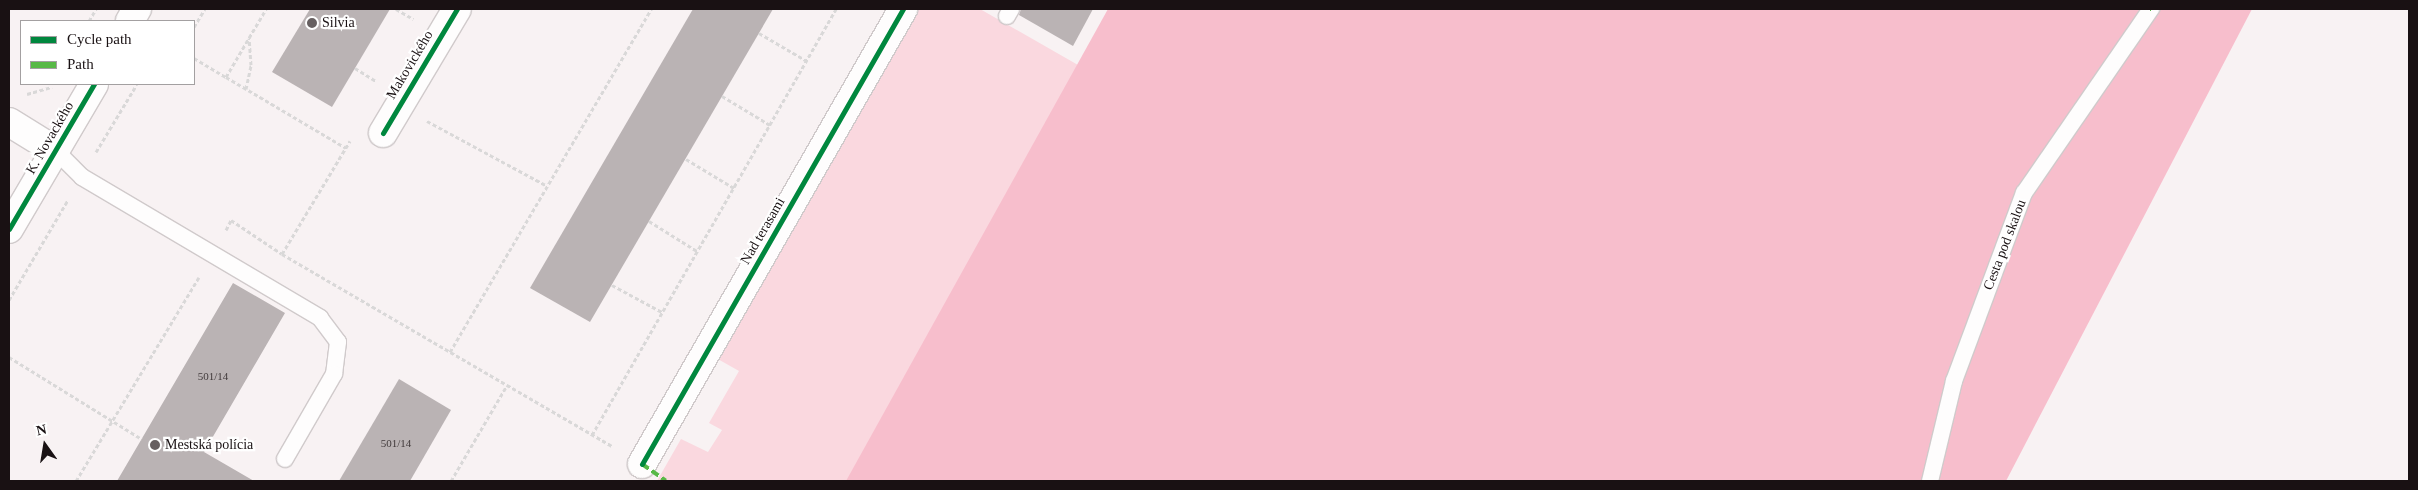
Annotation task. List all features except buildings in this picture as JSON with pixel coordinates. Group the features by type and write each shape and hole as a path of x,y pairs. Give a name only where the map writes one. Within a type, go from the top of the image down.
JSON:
{"street":[{"path":"131,20 137,9"},
{"name":"Makovického","path":"383,134 457,9"},
{"name":"Nad terasami","path":"642,464 903,9"},
{"name":"K. Novackého","path":"9,229 93,85"},
{"path":"9,122 56,151"}],"lane":[{"name":"Cesta pod skalou","path":"1930,481 1954,381 2024,193 2151,9"},
{"path":"56,151 82,177 212,256 320,318 338,342 334,374 285,459"}],"path":[{"path":"90,20 96,9"},
{"path":"195,25 205,9"},
{"path":"226,77 266,9"},
{"path":"450,352 651,9"},
{"path":"592,435 836,9"},
{"path":"759,33 807,61"},
{"path":"246,89 251,65 249,38"},
{"path":"195,59 346,148"},
{"path":"22,94 50,89 52,85"},
{"path":"722,96 770,125"},
{"path":"399,106 547,186"},
{"path":"282,254 362,124 383,134"},
{"path":"686,159 734,188"},
{"path":"76,481 232,220 282,254 642,464"},
{"path":"649,221 697,251"},
{"path":"612,285 662,312"},
{"path":"9,357 142,438"},
{"path":"452,481 507,386"}],"shaded area":[{"path":"919,9 980,9 1099,77 900,481 657,481 681,439 708,452 722,430 709,423 739,371 716,358"},
{"path":"1108,9 2252,9 2006,481 846,481"}],"marked path":[{"path":"642,464 666,481"}],"cycle path":[{"path":"383,133 457,9"},
{"path":"642,464 903,9"},
{"path":"9,229 93,85"}],"place":[{"name":"Silvia","path":"312,23"},
{"name":"Mestská polícia","path":"155,445"}]}
